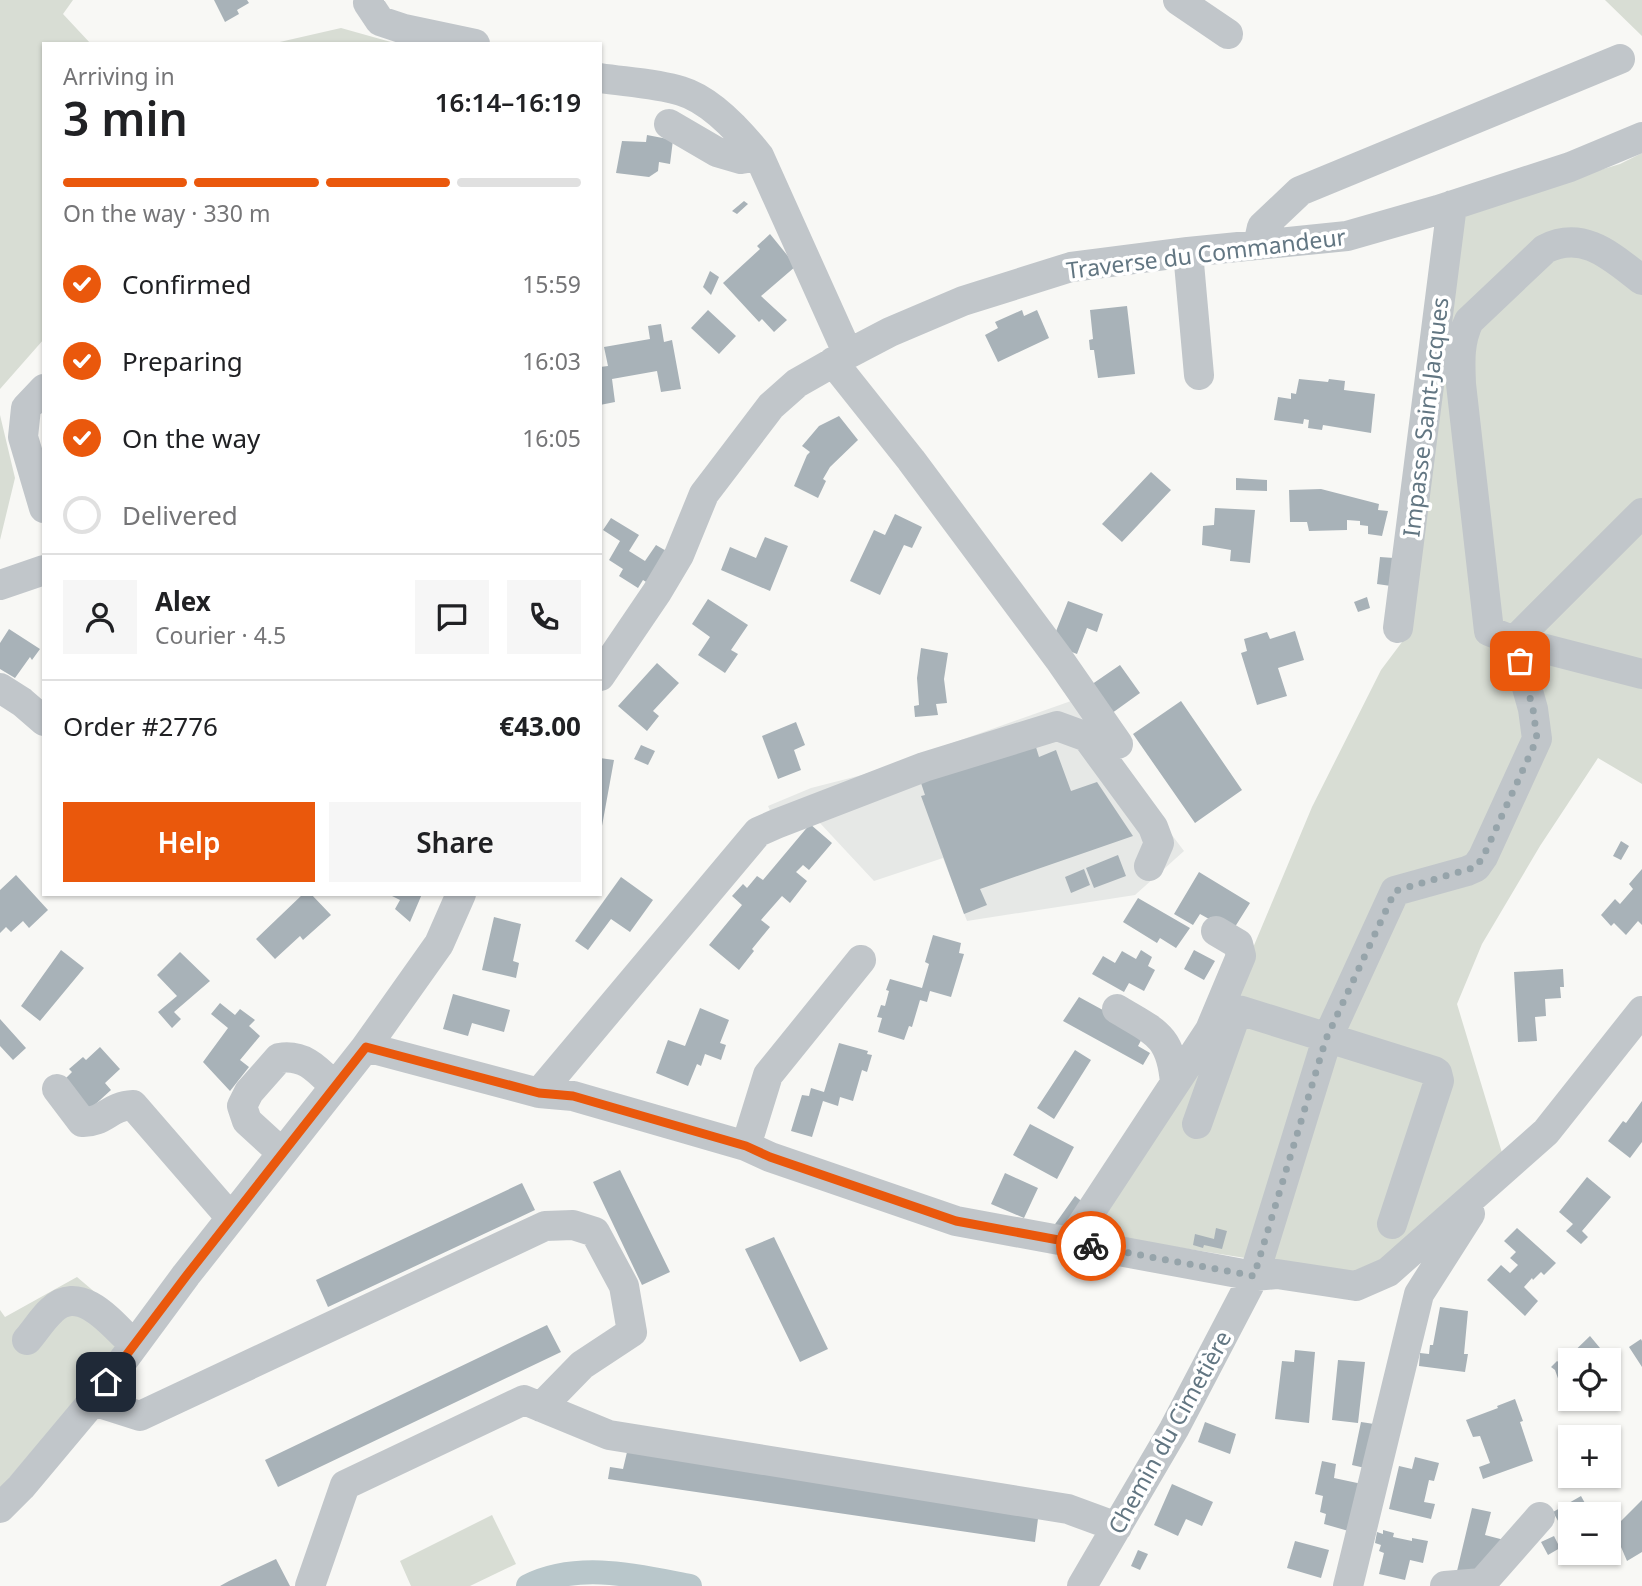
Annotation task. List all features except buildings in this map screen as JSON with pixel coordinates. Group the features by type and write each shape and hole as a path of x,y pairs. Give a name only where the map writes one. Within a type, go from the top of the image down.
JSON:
{"street":[{"path":"369,0 368,4 380,21 466,42"},
{"path":"1178,0 1228,34"},
{"path":"1258,245 1262,227 1300,191 1620,59"},
{"path":"602,78 683,91 716,111 744,137 759,156 841,358 911,460 1059,659 1118,744"},
{"path":"669,124 717,152 741,159 759,156"},
{"name":"Traverse du Commandeur","path":"602,673 663,583 679,555 705,494 771,406 797,383 890,332 963,302 1071,267 1347,236 1570,167 1642,137"},
{"name":"Impasse Saint-Jacques","path":"1398,628 1452,205"},
{"path":"1642,280 1594,246 1582,242 1556,244 1545,249 1469,321 1459,350 1489,631 1514,641 1642,674"},
{"path":"1188,252 1199,375"},
{"path":"42,391 26,408 23,437 42,501"},
{"path":"1514,641 1642,513"},
{"path":"0,584 42,571"},
{"name":"Chemin du Cimetière","path":"1082,1586 1174,1429 1254,1276 1326,1039 1395,891 1476,867 1537,739 1533,709 1514,641"},
{"path":"0,688 42,719"},
{"path":"539,1093 758,832 924,767 1057,726 1087,737 1153,827 1159,844 1149,866"},
{"path":"0,1508 93,1401 231,1218 366,1047 439,944 459,896"},
{"path":"1070,1243 1210,1030 1241,956 1238,944 1216,931"},
{"path":"746,1146 768,1074 861,960"},
{"path":"1117,1009 1158,1034 1173,1057 1175,1083"},
{"path":"366,1047 539,1093 573,1096 746,1146 770,1157 956,1221 1254,1276 1278,1274 1356,1286 1388,1272 1546,1132 1642,1011"},
{"path":"1197,1124 1238,1013 1246,1012 1434,1071 1439,1076 1392,1224"},
{"path":"282,1153 247,1121 242,1107 248,1092 279,1058 293,1056 305,1059 334,1086"},
{"path":"57,1089 82,1122 94,1122 120,1106 133,1105 231,1218"},
{"path":"1348,1586 1419,1294 1491,1181"},
{"path":"93,1401 140,1416 545,1226 573,1225 595,1232 624,1286 632,1332 582,1365 541,1407"},
{"path":"27,1340 53,1308 66,1301 90,1305 134,1345"},
{"path":"310,1586 345,1485 524,1400 608,1435 1068,1509 1118,1527"},
{"path":"1445,1586 1482,1585 1541,1517"}],"shaded area":[{"path":"0,0 73,0 63,14 89,42 42,42 42,341 0,389"},
{"path":"1605,0 1642,0 1642,36"},
{"path":"341,28 391,42 280,42"},
{"path":"1642,153 1642,784 1598,758 1540,846 1482,944 1457,1004 1503,1156 1388,1266 1352,1275 1081,1232 1216,1036 1312,807 1381,670 1402,642 1457,213 1620,164"},
{"path":"0,415 15,478 0,540"},
{"path":"1071,701 1184,851 1135,895 967,921 943,858 874,881 819,822 780,833 768,806 811,788 862,775"},
{"path":"77,1277 137,1328 0,1489 0,1310 5,1317"},
{"path":"492,1515 516,1564 470,1586 411,1586 400,1561"}],"waterway":[{"path":"528,1586 547,1578 588,1572 629,1575 690,1586"}],"way so far":[{"path":"1091,1246 1254,1276 1326,1039 1395,891 1476,867 1537,739 1533,709 1520,661"}],"route":[{"path":"106,1382 366,1047 539,1093 573,1096 746,1146 770,1157 956,1221 1091,1246"}]}
